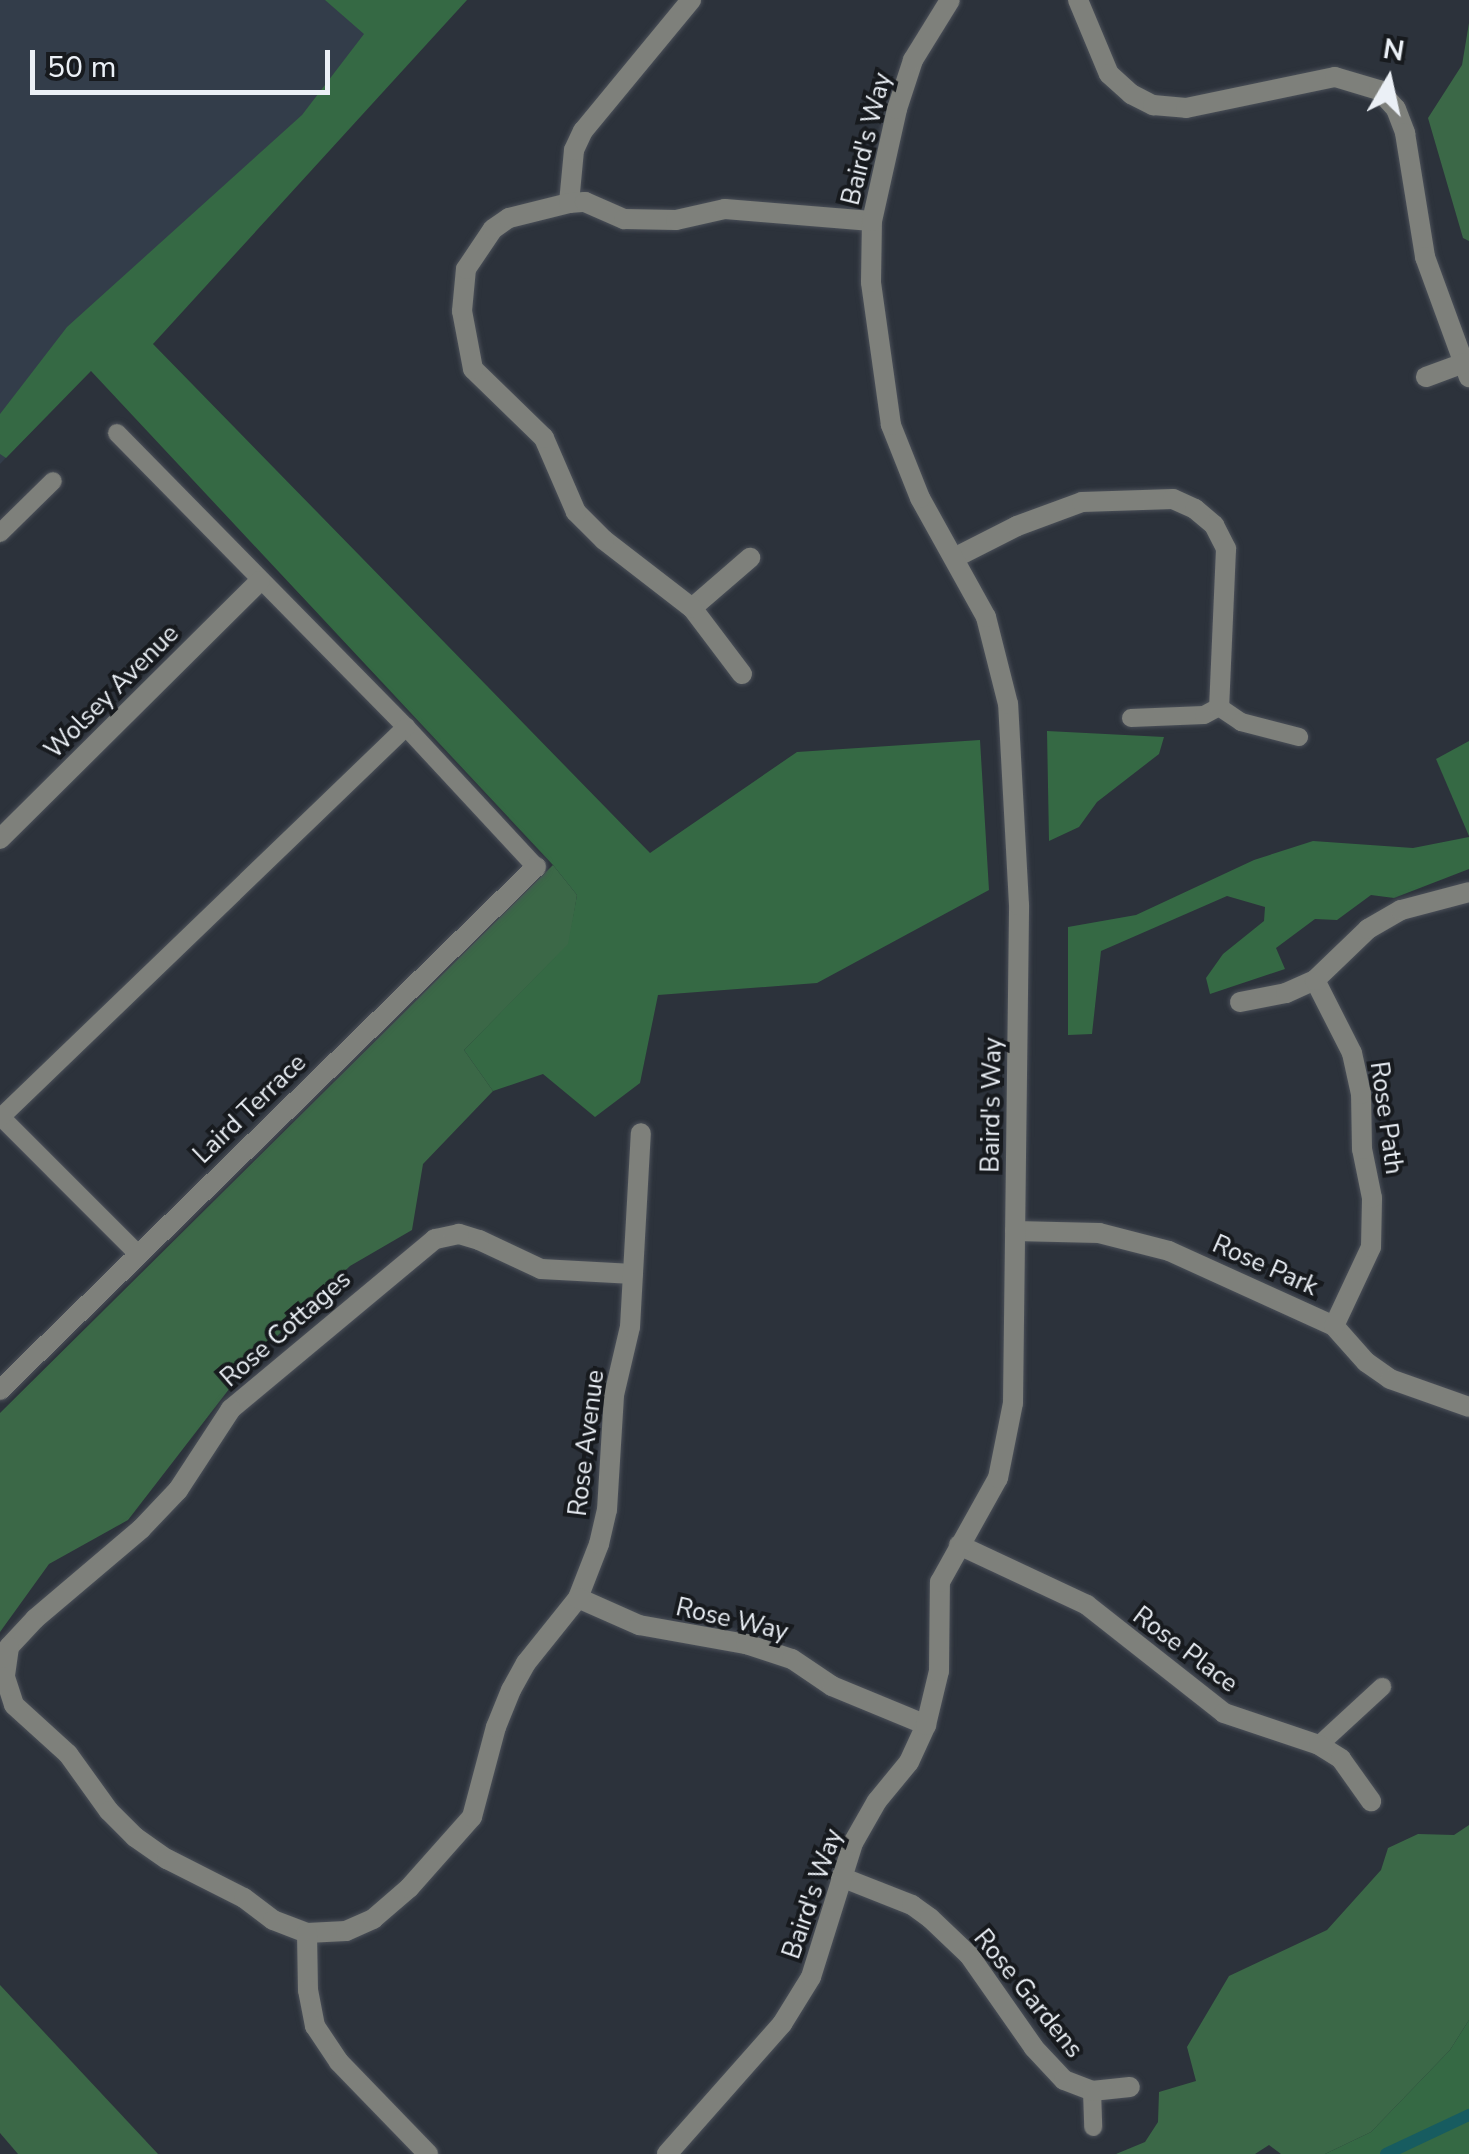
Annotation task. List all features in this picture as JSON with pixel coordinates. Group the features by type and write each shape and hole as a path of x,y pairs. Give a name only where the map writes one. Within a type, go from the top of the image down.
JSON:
{"street":[{"path":"569,203 574,150 583,131 691,0"},
{"path":"1078,0 1109,74 1131,94 1153,105 1186,108 1335,76 1380,90 1396,108 1405,133 1425,257 1466,370 1426,376"},
{"name":"Baird's Way","path":"666,2154 782,2024 811,1976 853,1843 877,1802 910,1762 926,1724 939,1671 936,1596 959,1545 998,1478 1006,1446 1015,1366 1019,905 1008,704 986,617 920,498 891,425 870,282 872,221 880,172 912,60 945,2"},
{"path":"742,674 692,608 604,540 576,512 544,438 473,368 462,310 466,269 476,247 509,218 569,203 586,202 624,219 676,220 725,209 872,221"},
{"path":"956,557 1017,526 1082,502 1173,499 1195,508 1214,524 1226,550 1219,708"},
{"path":"692,608 750,558"},
{"name":"Wolsey Avenue","path":"0,838 260,581"},
{"name":"Laird Terrace","path":"0,1390 536,867"},
{"path":"1240,1002 1286,993 1314,980 1368,930 1402,910 1469,892"},
{"name":"Rose Path","path":"1314,980 1352,1053 1361,1094 1362,1149 1372,1198 1371,1248 1334,1326"},
{"name":"Rose Avenue","path":"307,1933 346,1931 373,1919 410,1888 472,1816 496,1727 511,1690 526,1663 578,1598 607,1510 614,1395 630,1327 641,1133"},
{"name":"Rose Park","path":"1015,1231 1098,1233 1169,1250 1334,1326 1366,1362 1390,1379 1469,1407"},
{"name":"Rose Cottages","path":"307,1933 273,1920 244,1898 166,1859 136,1837 109,1810 68,1754 14,1705 5,1677 10,1647 178,1490 231,1409 436,1239 459,1234 480,1240 541,1269 633,1274"},
{"name":"Rose Place","path":"959,1545 1087,1605 1224,1713 1319,1745 1342,1759 1371,1801"},
{"name":"Rose Way","path":"578,1598 639,1625 746,1644 792,1659 832,1686 926,1724"},
{"name":"Rose Gardens","path":"841,1877 912,1905 930,1918 969,1955 1034,2048 1064,2080 1092,2092"},
{"path":"307,1933 308,1990 315,2026 339,2062 428,2154"},
{"path":"1092,2092 1130,2087"}],"lane":[{"path":"117,433 406,727 536,867"},
{"path":"0,533 52,481"},
{"path":"1131,718 1204,715 1219,708 1241,722 1299,737"},
{"path":"137,1253 0,1117 406,727"},
{"path":"1319,1745 1382,1686"},
{"path":"1092,2092 1092,2127"}],"shaded area":[{"path":"0,0 425,0 358,92 0,464"}],"green space":[{"path":"325,0 467,0 153,344 650,853 797,752 980,740 989,890 817,983 658,995 640,1083 595,1117 543,1074 493,1091 464,1050 568,944 577,895 553,865 91,371 6,458 0,454 0,414 67,327 302,115 364,34"},
{"path":"1469,23 1469,241 1463,238 1428,118 1462,65"},
{"path":"1047,731 1164,737 1159,754 1097,802 1079,827 1049,841"},
{"path":"1469,741 1469,836 1436,759"},
{"path":"1469,837 1469,869 1394,898 1371,895 1337,920 1315,919 1276,948 1285,969 1210,994 1206,978 1223,954 1264,921 1265,907 1227,896 1101,951 1092,1034 1068,1035 1068,927 1136,915 1254,860 1313,841 1413,848"},
{"path":"553,865 577,895 569,944 464,1050 493,1091 423,1164 412,1230 350,1266 250,1362 128,1520 49,1564 0,1632 0,1413"},
{"path":"1469,1825 1469,2020 1450,2050 1371,2132 1325,2154 1281,2154 1269,2145 1255,2154 1116,2154 1145,2142 1158,2122 1159,2092 1196,2081 1187,2047 1229,1976 1327,1930 1381,1870 1388,1848 1418,1834 1454,1835"},
{"path":"0,1985 158,2154 18,2154 0,2133"},
{"path":"1469,2020 1469,2154 1325,2154 1371,2132 1450,2050"}],"waterway":[{"path":"1386,2154 1469,2115"}]}
